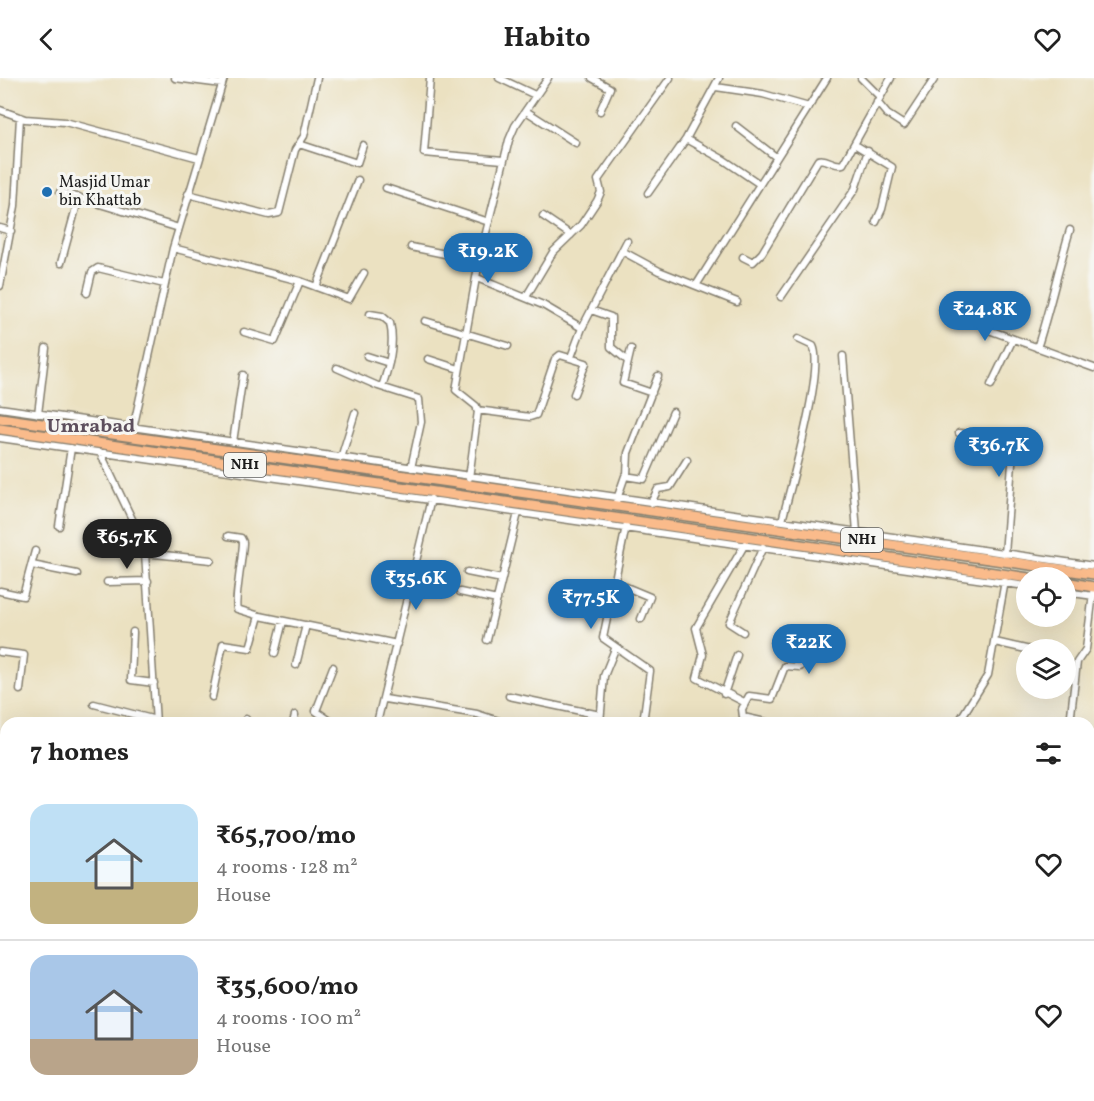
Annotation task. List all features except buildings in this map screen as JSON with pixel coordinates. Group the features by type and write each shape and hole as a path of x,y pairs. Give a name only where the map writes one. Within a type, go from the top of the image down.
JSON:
{"highway":[{"name":"NH1","path":"0,418 133,431 784,526 1094,574"},
{"name":"NH1","path":"0,429 219,465 431,496 491,500 627,524 785,542 1005,579 1016,579"},
{"path":"784,526 785,542"},
{"path":"1076,585 1094,591"}],"street":[{"path":"133,431 178,228 223,81 175,78"},
{"path":"188,194 277,215 281,210 298,144 304,136 317,78"},
{"path":"430,78 422,147 424,153 503,160"},
{"path":"499,78 535,95"},
{"path":"548,78 512,132 503,160 479,261 456,390 477,410 530,417 536,415 556,357 562,355 586,364 574,394"},
{"path":"592,78 610,88 600,111"},
{"path":"526,297 548,258 581,225 600,196 598,180 670,78"},
{"path":"648,193 686,139 716,87 718,78"},
{"path":"697,284 758,183 827,78"},
{"path":"861,78 879,99 887,114 904,125 935,78"},
{"path":"743,257 753,262 762,253 819,160 824,159 841,165 891,78"},
{"path":"716,87 763,94 809,107"},
{"path":"0,110 20,117 59,121 199,158"},
{"path":"526,111 576,143"},
{"path":"0,286 11,231 20,117"},
{"path":"736,126 776,157"},
{"path":"686,139 724,160 758,183"},
{"path":"298,144 357,163 363,145"},
{"path":"854,144 893,169 876,222"},
{"path":"781,297 855,189 868,151"},
{"path":"316,287 358,180"},
{"path":"386,188 489,222"},
{"path":"60,192 178,228"},
{"path":"61,263 79,198"},
{"path":"543,216 571,235"},
{"path":"0,228 11,231"},
{"path":"1037,348 1053,300 1058,268 1071,230"},
{"path":"571,357 582,328 627,241"},
{"path":"411,247 479,261"},
{"path":"173,248 300,281 349,299 364,273"},
{"path":"622,251 659,271 697,284 737,302"},
{"path":"87,293 92,272 98,268 164,284"},
{"path":"477,278 526,297 582,328"},
{"path":"244,332 275,341 300,281"},
{"path":"992,302 985,327 1094,368"},
{"path":"591,310 611,317 611,347 628,361"},
{"path":"370,314 382,316 390,323 393,335 389,363 382,387"},
{"path":"425,321 508,346"},
{"path":"784,526 811,398 815,366 815,349 798,339"},
{"path":"991,385 1013,339"},
{"path":"38,414 46,348"},
{"path":"631,350 623,383 652,393"},
{"path":"368,356 389,363"},
{"path":"843,356 857,532"},
{"path":"428,359 459,369"},
{"path":"337,368 382,387 419,399 421,422 411,468"},
{"path":"233,442 243,375"},
{"path":"658,376 628,453 627,475 616,502 651,503 784,526 857,532 1094,567"},
{"path":"0,408 133,431 233,442 411,468 469,480 477,410"},
{"path":"627,475 644,479 673,412"},
{"path":"341,458 355,413"},
{"path":"959,433 1014,438 1005,554"},
{"path":"0,438 219,465"},
{"path":"59,526 71,448"},
{"path":"100,452 141,537 145,553 156,717"},
{"path":"651,503 658,489 670,487 687,460"},
{"path":"379,717 431,496 518,513 627,524 603,638 615,649 650,671 644,717"},
{"path":"487,640 518,513"},
{"path":"660,528 763,547 1005,579 1016,583"},
{"path":"228,536 241,538 243,542 241,574 235,606 241,611 397,644"},
{"path":"744,702 724,694 697,677 703,655 696,628 745,544"},
{"path":"743,632 731,626 730,621 763,547"},
{"path":"0,591 23,596 35,551"},
{"path":"145,553 211,560"},
{"path":"32,565 77,574"},
{"path":"467,572 502,579"},
{"path":"962,717 988,675 1005,579"},
{"path":"107,582 147,581"},
{"path":"614,582 650,597 641,619"},
{"path":"1071,717 1077,662 1086,649 1094,591 1076,592"},
{"path":"460,592 497,600"},
{"path":"212,697 223,644 250,648 259,616"},
{"path":"275,653 283,621"},
{"path":"296,665 306,626"},
{"path":"133,632 131,680 154,683"},
{"path":"995,642 1016,647"},
{"path":"508,696 600,715 604,676 615,649"},
{"path":"0,652 24,655 20,690"},
{"path":"743,717 741,713 744,702 749,696 772,699 785,666 800,667 807,652"},
{"path":"724,694 737,656"},
{"path":"324,717 316,711 333,668"},
{"path":"384,699 486,717"},
{"path":"94,704 139,717"}],"place":[{"name":"Masjid Umar bin Khattab","path":"47,192"}],"district":[{"name":"Umrabad","path":"91,427"}]}
